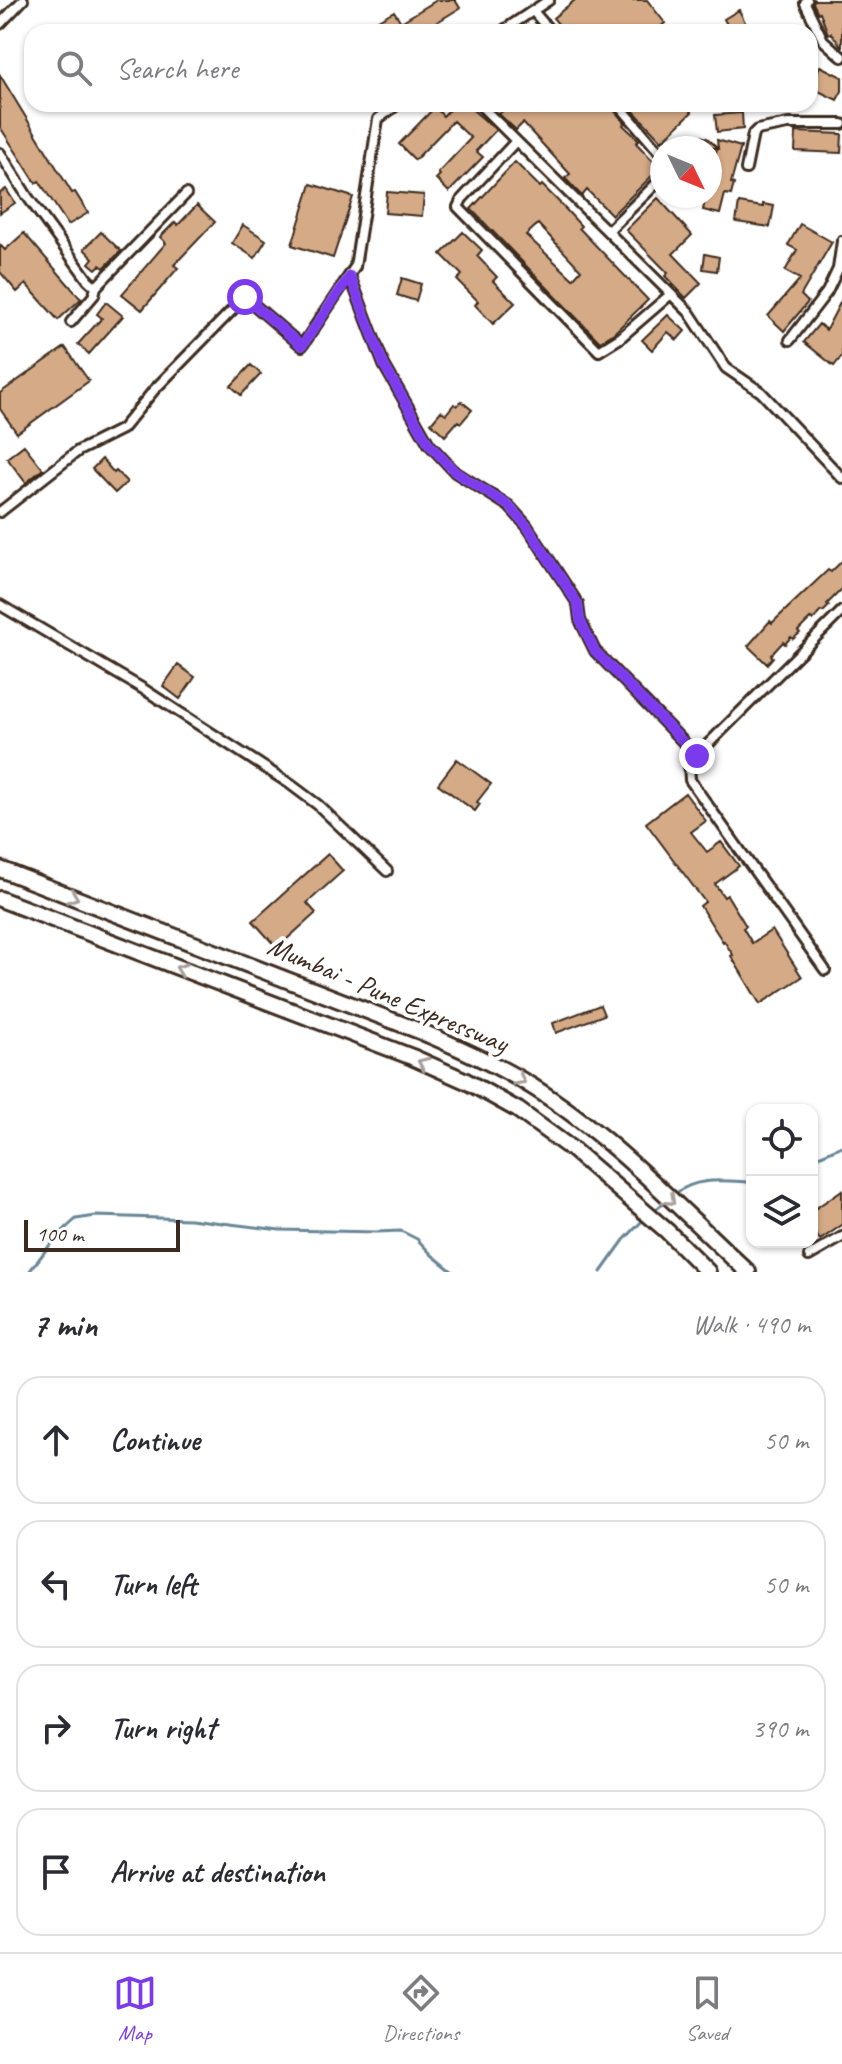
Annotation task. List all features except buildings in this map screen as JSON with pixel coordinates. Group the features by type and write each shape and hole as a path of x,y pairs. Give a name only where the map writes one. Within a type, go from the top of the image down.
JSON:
{"highway":[{"name":"Mumbai - Pune Expressway","path":"0,869 479,1056 533,1087 590,1128 748,1272"},
{"name":"Mumbai - Pune Expressway","path":"0,899 412,1057 466,1081 518,1110 573,1150 667,1231 708,1272"}],"street":[{"path":"0,24 23,0"},
{"path":"513,24 549,0"},
{"path":"807,0 805,3 815,24"},
{"path":"533,11 544,24"},
{"path":"818,30 823,40 842,57"},
{"path":"0,512 78,451 122,429 154,390 245,297 302,346 355,267 378,119 387,112"},
{"path":"487,112 689,312 726,368 761,392 842,478"},
{"path":"625,112 650,141"},
{"path":"746,169 753,134 757,130 788,124 842,124"},
{"path":"516,141 458,207 599,351 620,338 671,294"},
{"path":"0,153 27,196 96,287"},
{"path":"608,231 650,190"},
{"path":"71,322 94,295 96,287 186,194"},
{"path":"790,340 827,292 838,269 842,241"},
{"path":"350,276 384,365 429,444 455,472 509,506 527,526 578,604 580,620 595,651 697,756"},
{"path":"0,605 145,690 290,784 318,805 387,871"},
{"path":"825,970 690,780 689,763 842,611"},
{"path":"809,1256 842,1237"}],"waterway":[{"path":"818,1156 842,1146"},
{"path":"675,1194 702,1182 746,1182"},
{"path":"653,1212 666,1201"},
{"path":"29,1272 56,1237 76,1219 96,1216 190,1219 280,1230 401,1231 417,1239 453,1272"},
{"path":"601,1272 644,1219"}],"route":[{"path":"245,297 302,346 350,276 384,365 429,444 455,472 509,506 527,526 578,604 580,620 595,651 697,756"}]}
